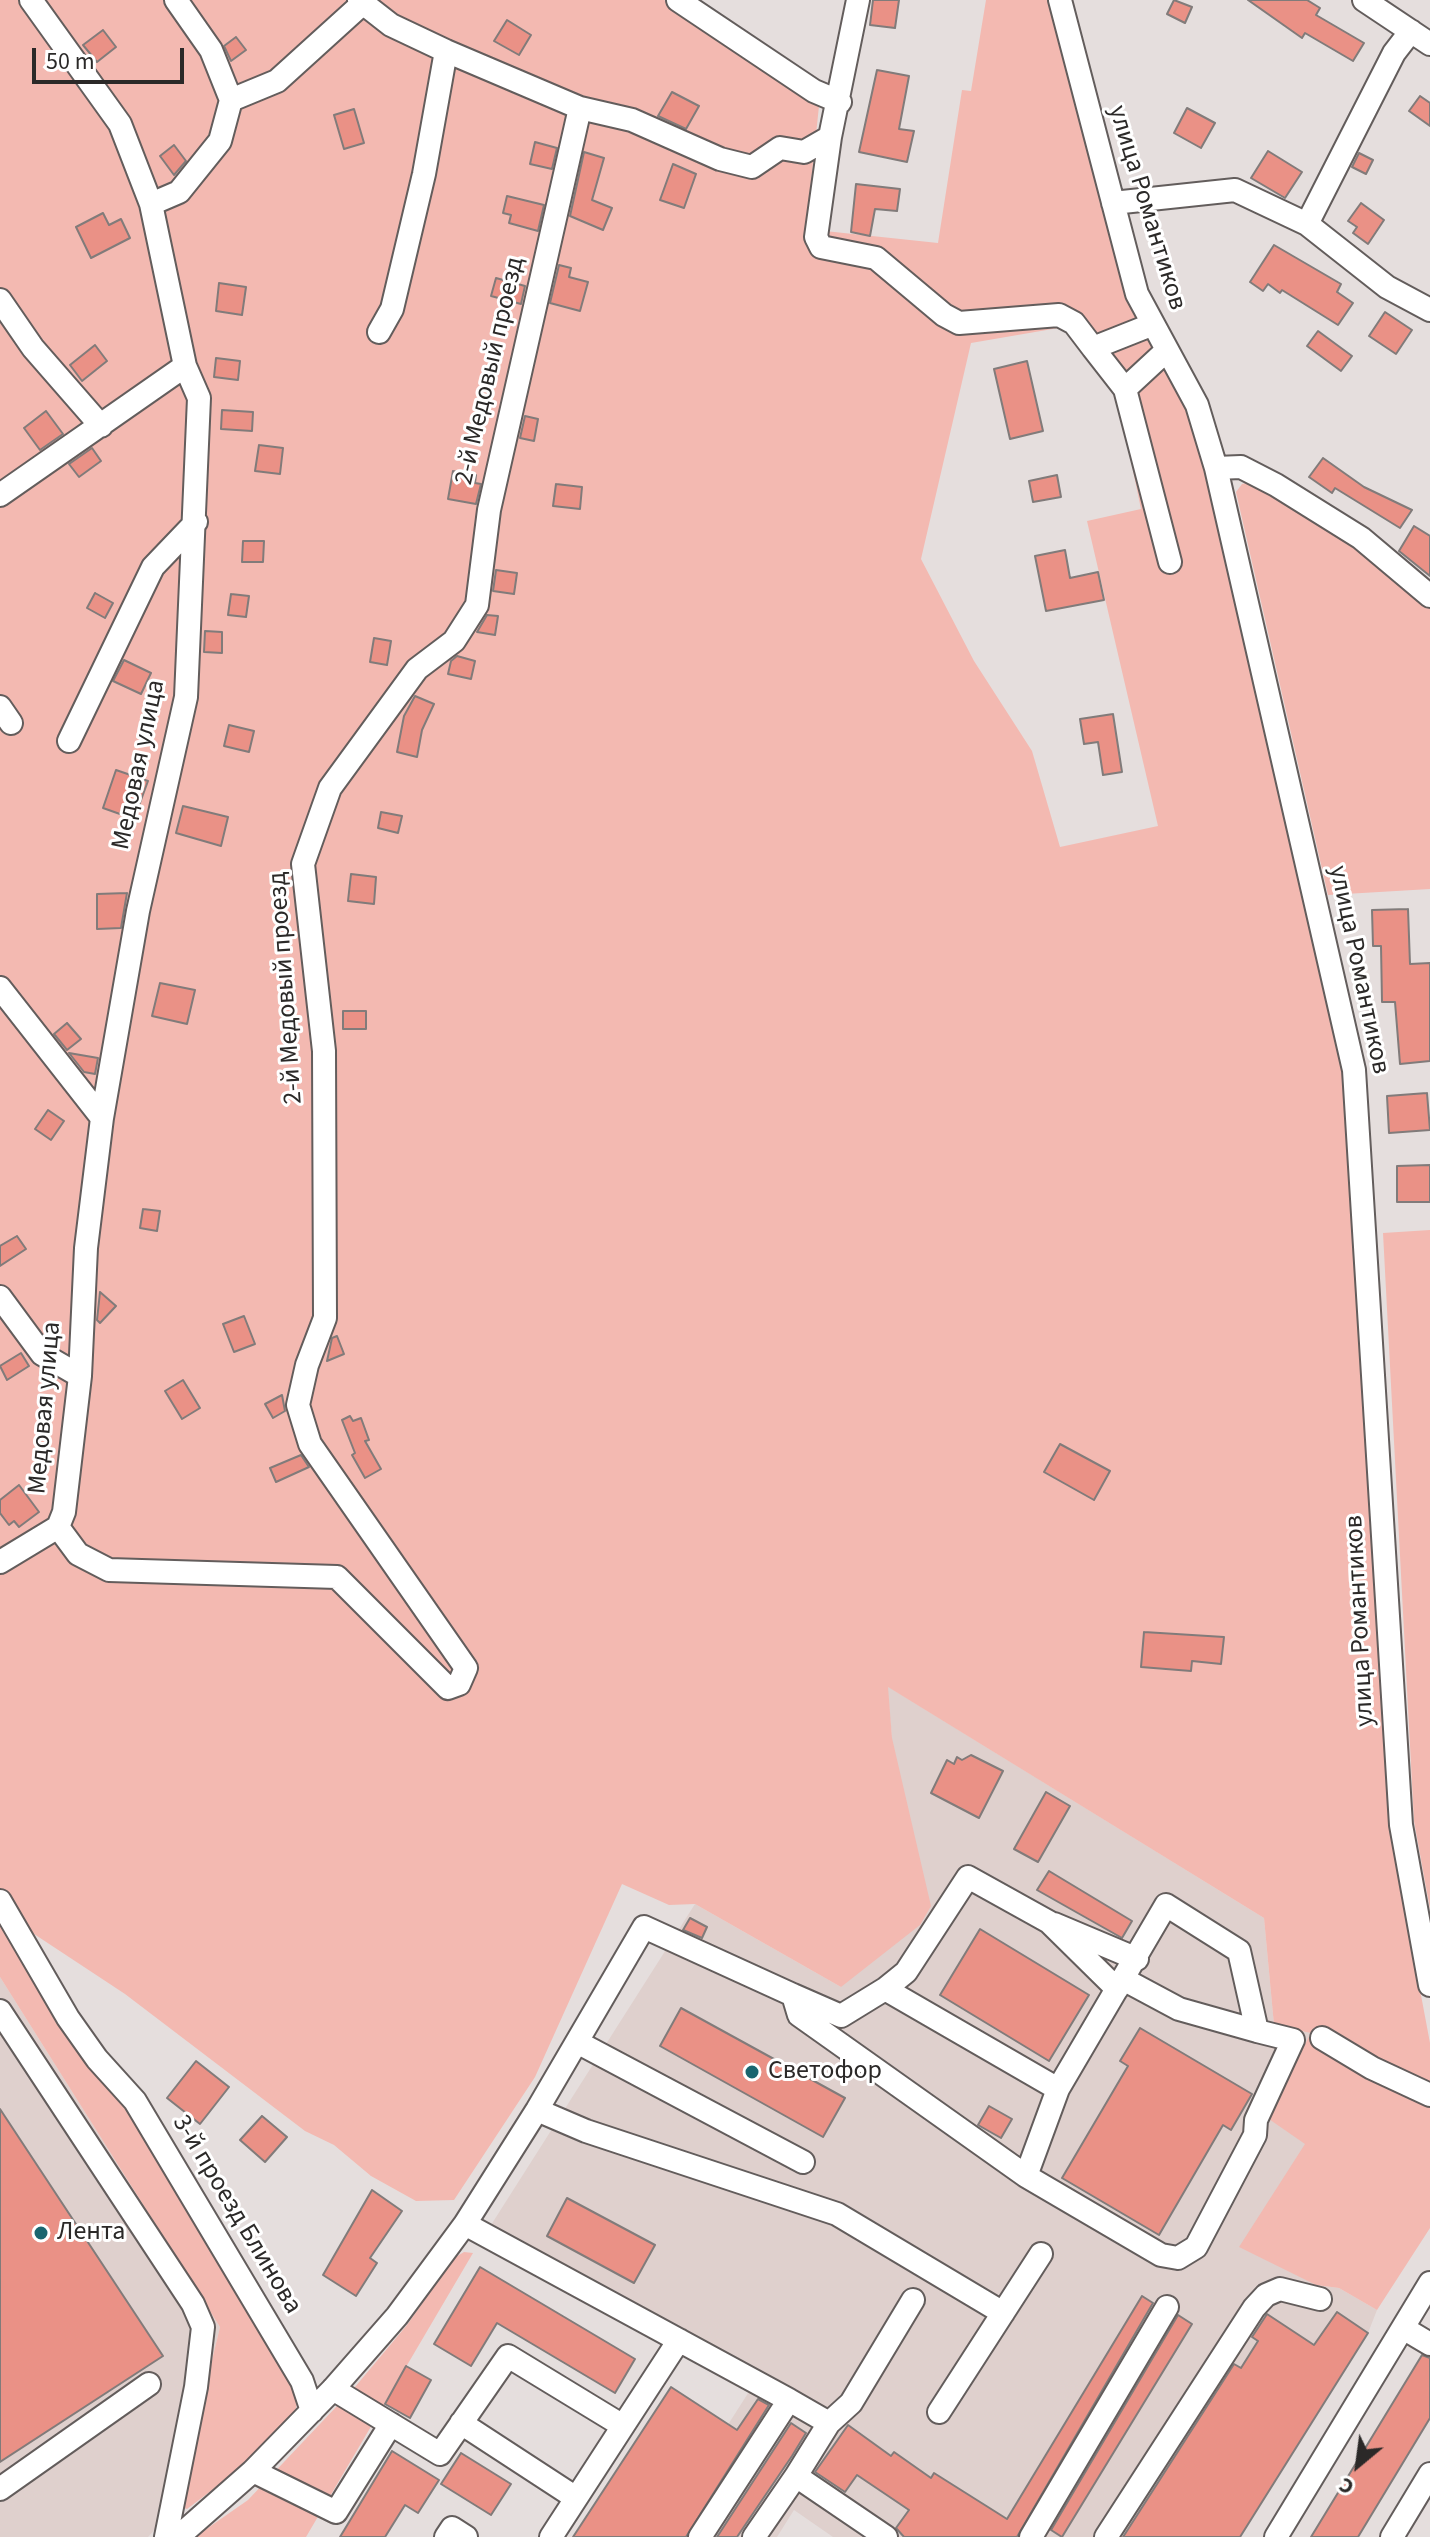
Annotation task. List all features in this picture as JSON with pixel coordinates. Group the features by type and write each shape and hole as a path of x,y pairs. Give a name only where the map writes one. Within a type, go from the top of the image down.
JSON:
{"street":[{"name":"Медовая улица","path":"31,0 120,124 151,204 185,366 199,398 186,697 138,911 102,1118 86,1248 80,1376 64,1512 58,1527"},
{"path":"151,204 179,192 220,141 231,100 211,50 176,0"},
{"path":"678,0 814,91 840,102"},
{"path":"858,0 840,102 830,137 816,237 821,247 876,258 944,315 959,323 1059,315 1074,323 1125,389 1170,562"},
{"name":"улица Романтиков","path":"1060,0 1137,294 1151,325 1197,405 1216,468 1354,1070 1401,1825 1430,1985"},
{"path":"1364,0 1430,44"},
{"path":"231,100 277,81 361,1 391,25 446,51 580,108 632,120 720,159 752,167 780,148 804,152 830,137"},
{"path":"1307,224 1394,53 1411,31"},
{"path":"379,332 392,309 424,174 446,51"},
{"name":"2-й Медовый проезд","path":"58,1527 78,1554 109,1570 337,1577 448,1688 459,1684 466,1668 310,1444 298,1405 307,1365 325,1318 324,1051 303,864 330,788 417,669 454,641 477,605 489,510 580,108"},
{"path":"1113,203 1235,190 1307,224 1387,287 1430,310"},
{"path":"0,300 33,348 101,426"},
{"path":"1093,348 1151,325"},
{"path":"1125,389 1166,351"},
{"path":"0,495 185,366"},
{"path":"1216,468 1241,467 1276,485 1361,538 1430,596"},
{"path":"69,741 153,567 196,522"},
{"path":"0,988 102,1118"},
{"path":"0,1297 42,1354 80,1376"},
{"path":"0,1562 58,1527"},
{"path":"178,2537 253,2471 333,2389 397,2316 465,2224 537,2110 644,1927 841,2016 906,1972 968,1877 1049,1922 1137,1959"},
{"name":"3-й проезд Блинова","path":"0,1901 68,2018 97,2059 135,2101 302,2381 312,2411"},
{"path":"1026,2176 1058,2089 1166,1905 1239,1951 1257,2031"},
{"path":"793,1995 799,2015 1026,2176 1161,2255 1178,2258 1196,2247 1255,2135 1256,2120 1293,2040 1179,2009 1120,1984 1049,1922"},
{"path":"885,1989 1058,2089"},
{"path":"0,2011 193,2304 203,2327 196,2387 166,2537"},
{"path":"1322,2038 1372,2068 1430,2095"},
{"path":"577,2042 803,2162"},
{"path":"537,2110 586,2131 837,2214 1003,2313"},
{"path":"465,2224 829,2423"},
{"path":"939,2412 1041,2254"},
{"path":"1276,2537 1430,2283"},
{"path":"1106,2537 1254,2308 1266,2295 1280,2289 1292,2289 1320,2299"},
{"path":"754,2537 829,2423 851,2403 913,2300"},
{"path":"1031,2537 1167,2307"},
{"path":"1403,2328 1430,2344"},
{"path":"551,2537 679,2340"},
{"path":"333,2389 440,2454 508,2356 623,2426"},
{"path":"0,2489 149,2384"},
{"path":"700,2537 789,2400"},
{"path":"461,2423 576,2498"},
{"path":"253,2471 336,2512 391,2424"},
{"path":"1392,2537 1430,2474"},
{"path":"796,2476 886,2537"},
{"path":"446,2537 452,2528 466,2537"}],"shaded area":[{"path":"0,0 664,0 819,106 806,229 938,243 962,90 971,91 986,0 1049,0 1130,296 1201,436 1294,860 1345,1070 1389,1825 1430,2043 1430,2228 1377,2310 1339,2288 1316,2285 1239,2247 1305,2144 1266,2117 1311,2033 1274,2025 1264,1918 888,1687 892,1738 931,1906 920,1925 841,1987 695,1904 669,1905 622,1884 535,2077 454,2200 416,2201 371,2176 334,2145 305,2131 125,1994 28,1930 0,1890","holes":["1070,326 1117,394 1141,509 1087,521 1158,826 1060,847 1032,751 974,661 921,559 971,343"]},
{"path":"1251,482 1360,543 1430,608 1430,889 1328,895 1236,492 1242,484"},
{"path":"1430,1230 1430,1909 1414,1821 1383,1233"},
{"path":"887,1686 1264,1918 1274,2025 1312,2032 1305,2144 1316,2285 1339,2288 1377,2310 1368,2333 1240,2537 833,2537 794,2510 777,2537 656,2537 761,2373 491,2225 695,1904 841,1987 892,1738"},
{"path":"0,1919 130,2105 290,2379 298,2400 294,2416 248,2463 187,2509 177,2506 220,2327 0,1977"},
{"path":"0,1977 220,2327 177,2506 148,2537 0,2537"},
{"path":"464,2252 473,2253 306,2537 195,2537 248,2500 355,2387 407,2325 454,2258"}],"building":[{"path":"873,0 899,0 895,28 870,25"},
{"path":"1174,0 1192,7 1185,23 1167,14"},
{"path":"1248,0 1307,0 1320,8 1316,15 1364,43 1353,61 1305,33 1302,38"},
{"path":"507,20 531,35 519,55 494,41"},
{"path":"103,30 116,47 97,62 83,45"},
{"path":"236,37 246,50 231,61 224,46"},
{"path":"877,70 909,76 899,129 914,131 907,162 859,152"},
{"path":"672,92 699,106 686,129 658,116"},
{"path":"1420,96 1430,103 1430,126 1409,111"},
{"path":"1187,108 1215,123 1201,148 1174,133"},
{"path":"354,109 364,143 344,149 334,115"},
{"path":"535,142 557,148 552,169 530,164"},
{"path":"174,145 186,161 174,175 160,156"},
{"path":"1268,151 1302,172 1285,198 1251,178"},
{"path":"584,152 604,158 592,200 612,208 603,230 570,216"},
{"path":"1359,153 1373,160 1366,174 1352,167"},
{"path":"673,164 696,174 684,208 660,200"},
{"path":"856,184 900,189 897,211 875,209 870,236 851,232"},
{"path":"507,196 544,205 538,231 509,223 511,215 503,213"},
{"path":"1361,203 1384,220 1368,244 1353,233 1357,227 1348,221"},
{"path":"103,213 109,225 121,219 130,238 91,258 76,227"},
{"path":"1274,245 1341,284 1337,292 1353,303 1338,325 1282,290 1280,293 1268,284 1263,291 1250,282"},
{"path":"559,265 571,268 569,277 588,282 580,311 550,303"},
{"path":"496,278 525,286 521,304 491,296"},
{"path":"219,283 246,287 242,315 216,311"},
{"path":"1385,312 1412,330 1396,354 1369,336"},
{"path":"1318,331 1352,356 1341,371 1307,346"},
{"path":"95,345 107,361 82,381 70,365"},
{"path":"216,358 240,361 238,380 214,377"},
{"path":"1027,361 1043,431 1010,439 994,369"},
{"path":"222,410 253,412 252,431 221,429"},
{"path":"46,411 63,434 40,450 24,428"},
{"path":"525,416 538,419 534,441 520,438"},
{"path":"259,445 283,448 280,474 255,471"},
{"path":"92,448 101,461 79,477 69,464"},
{"path":"1323,458 1364,487 1412,510 1400,528 1335,488 1332,493 1309,477"},
{"path":"453,471 476,475 475,483 481,484 476,504 448,499"},
{"path":"1057,475 1061,497 1033,502 1029,481"},
{"path":"556,484 582,487 580,509 553,506"},
{"path":"1414,526 1430,536 1430,576 1399,551"},
{"path":"243,541 264,541 263,562 242,562"},
{"path":"1065,550 1070,578 1098,572 1104,600 1046,611 1035,556"},
{"path":"496,570 517,573 514,594 493,591"},
{"path":"95,593 113,603 105,618 87,608"},
{"path":"231,594 249,596 246,617 228,615"},
{"path":"487,615 498,616 495,635 477,632"},
{"path":"205,631 222,632 222,653 204,652"},
{"path":"374,638 391,641 387,665 370,662"},
{"path":"457,656 475,661 471,679 448,674 451,661"},
{"path":"124,660 151,673 141,694 113,681"},
{"path":"415,696 434,704 422,730 417,757 397,752 404,716"},
{"path":"1113,714 1122,772 1103,775 1098,742 1084,744 1080,719"},
{"path":"229,725 254,731 249,752 224,746"},
{"path":"116,770 148,781 134,819 103,808"},
{"path":"183,806 228,817 221,846 176,833"},
{"path":"381,812 402,816 398,833 378,828"},
{"path":"351,874 376,877 374,904 348,901"},
{"path":"127,893 121,928 97,929 97,894"},
{"path":"1408,909 1410,964 1430,963 1430,1061 1400,1064 1395,1002 1382,1002 1381,946 1373,946 1372,910"},
{"path":"160,983 195,990 187,1024 152,1016"},
{"path":"343,1011 366,1011 366,1029 343,1029"},
{"path":"67,1023 81,1039 67,1050 54,1034"},
{"path":"69,1053 98,1058 95,1074 84,1072"},
{"path":"1427,1093 1430,1130 1389,1133 1387,1096"},
{"path":"48,1110 64,1121 51,1140 35,1129"},
{"path":"1430,1165 1430,1202 1397,1202 1397,1166"},
{"path":"143,1209 160,1211 157,1231 140,1228"},
{"path":"17,1236 26,1249 0,1266 0,1246"},
{"path":"100,1292 116,1306 100,1323 97,1320"},
{"path":"244,1316 255,1344 234,1352 223,1324"},
{"path":"337,1336 344,1354 327,1361 332,1338"},
{"path":"21,1353 29,1366 7,1380 0,1366"},
{"path":"183,1380 200,1408 182,1419 165,1391"},
{"path":"282,1395 285,1411 273,1418 265,1404"},
{"path":"350,1416 353,1421 361,1418 369,1440 365,1441 381,1469 365,1478 352,1455 355,1453 342,1420"},
{"path":"1060,1444 1110,1471 1094,1500 1044,1472"},
{"path":"301,1455 309,1467 276,1482 270,1468"},
{"path":"19,1485 39,1512 19,1527 14,1521 9,1525 0,1513 0,1500"},
{"path":"1144,1632 1224,1637 1221,1664 1192,1661 1191,1671 1141,1667"},
{"path":"971,1755 1003,1771 979,1818 931,1793 947,1760 954,1764 957,1757 962,1760"},
{"path":"1046,1792 1070,1806 1038,1862 1014,1849"},
{"path":"1049,1871 1132,1921 1122,1938 1037,1890"},
{"path":"690,1918 707,1927 702,1938 683,1930"},
{"path":"980,1929 1089,1995 1049,2061 940,1995"},
{"name":"Светофор","path":"681,2008 845,2098 823,2137 660,2046"},
{"path":"1140,2028 1252,2094 1231,2130 1223,2125 1159,2235 1062,2178 1128,2066 1120,2061"},
{"path":"196,2061 229,2087 200,2124 167,2098"},
{"path":"989,2106 1012,2119 1001,2138 978,2125"},
{"name":"Лента","path":"0,2109 163,2356 0,2462"},
{"path":"262,2116 287,2137 265,2162 240,2140"},
{"path":"372,2190 402,2211 370,2258 377,2263 356,2296 323,2275"},
{"path":"567,2198 655,2245 634,2283 547,2236"},
{"path":"480,2267 635,2359 615,2393 497,2323 471,2366 434,2344"},
{"path":"1142,2296 1153,2303 1017,2537 904,2537 896,2528 909,2510 857,2475 845,2492 815,2472 848,2425 891,2456 894,2452 931,2478 934,2473 1007,2519"},
{"path":"1337,2312 1368,2333 1240,2537 1123,2537 1234,2364 1241,2368 1258,2341 1252,2337 1267,2314 1314,2345"},
{"path":"1178,2315 1192,2324 1062,2537 1051,2530"},
{"path":"1422,2355 1430,2358 1430,2418 1358,2537 1311,2537"},
{"path":"406,2366 431,2380 410,2418 385,2404"},
{"path":"671,2387 737,2430 758,2399 769,2405 686,2537 573,2537"},
{"path":"791,2423 806,2433 792,2456 737,2537 717,2537"},
{"path":"392,2451 439,2480 418,2513 405,2505 385,2537 340,2537"},
{"path":"461,2453 511,2484 491,2515 441,2484"}],"place":[{"name":"Светофор","path":"752,2072"},
{"name":"Лента","path":"41,2233"}]}
